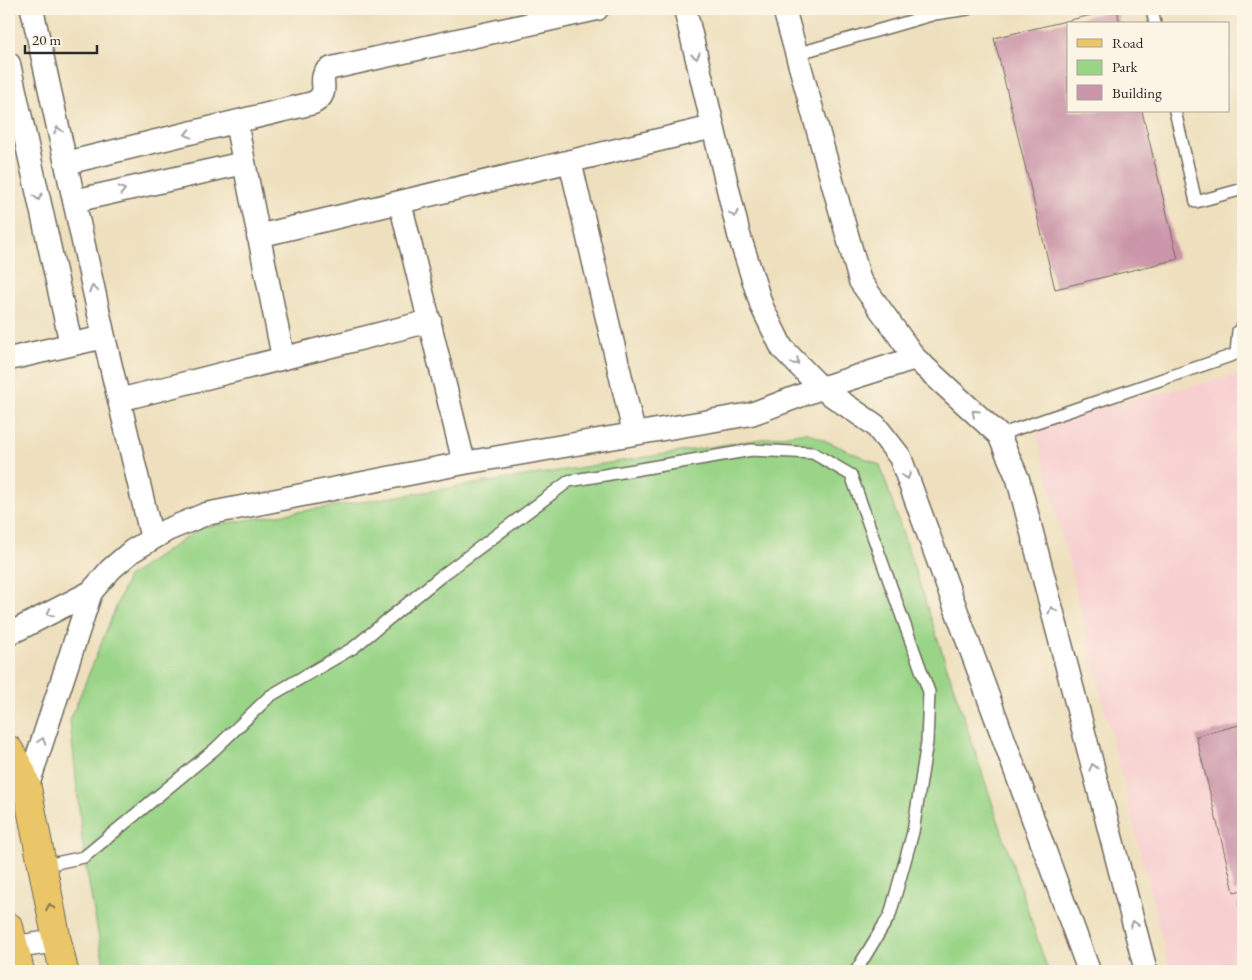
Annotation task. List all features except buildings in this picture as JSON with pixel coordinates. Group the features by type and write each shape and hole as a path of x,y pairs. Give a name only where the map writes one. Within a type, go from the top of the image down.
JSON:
{"main road":[{"path":"9,750 27,788 64,971"}],"street":[{"path":"32,9 104,337 152,539"},
{"path":"66,163 313,103 323,96 322,78 327,70 332,68 597,9"},
{"path":"684,9 739,234 762,307 782,348 821,388 875,424 900,457 1089,971"},
{"path":"784,9 860,281 915,358 999,436 1018,479 1146,971"},
{"path":"9,64 71,344"},
{"path":"236,122 283,357"},
{"path":"258,236 713,127"},
{"path":"570,161 634,433"},
{"path":"74,201 244,163"},
{"path":"400,202 464,463"},
{"path":"119,400 283,357 430,322"},
{"path":"9,359 104,337"},
{"path":"10,632 91,592 111,569 132,551 167,530 206,514 464,463 752,414 821,388 915,358"},
{"path":"27,788 91,592"},
{"path":"13,948 57,940"}],"lane":[{"path":"796,54 935,14 968,9"},
{"path":"1152,9 1155,22"},
{"path":"1175,112 1196,202 1243,189"},
{"path":"999,436 1236,354 1238,331 1243,326"},
{"path":"42,866 84,857 215,750 270,696 353,648 440,577 569,481 752,450 813,453 851,475 928,692 927,742 913,832 890,916 856,971"}],"shaded area":[{"path":"1243,374 1243,971 1170,971 1034,423"}],"green space":[{"path":"806,432 880,465 1048,971 105,971 84,857 70,720 128,577 202,527"}]}
